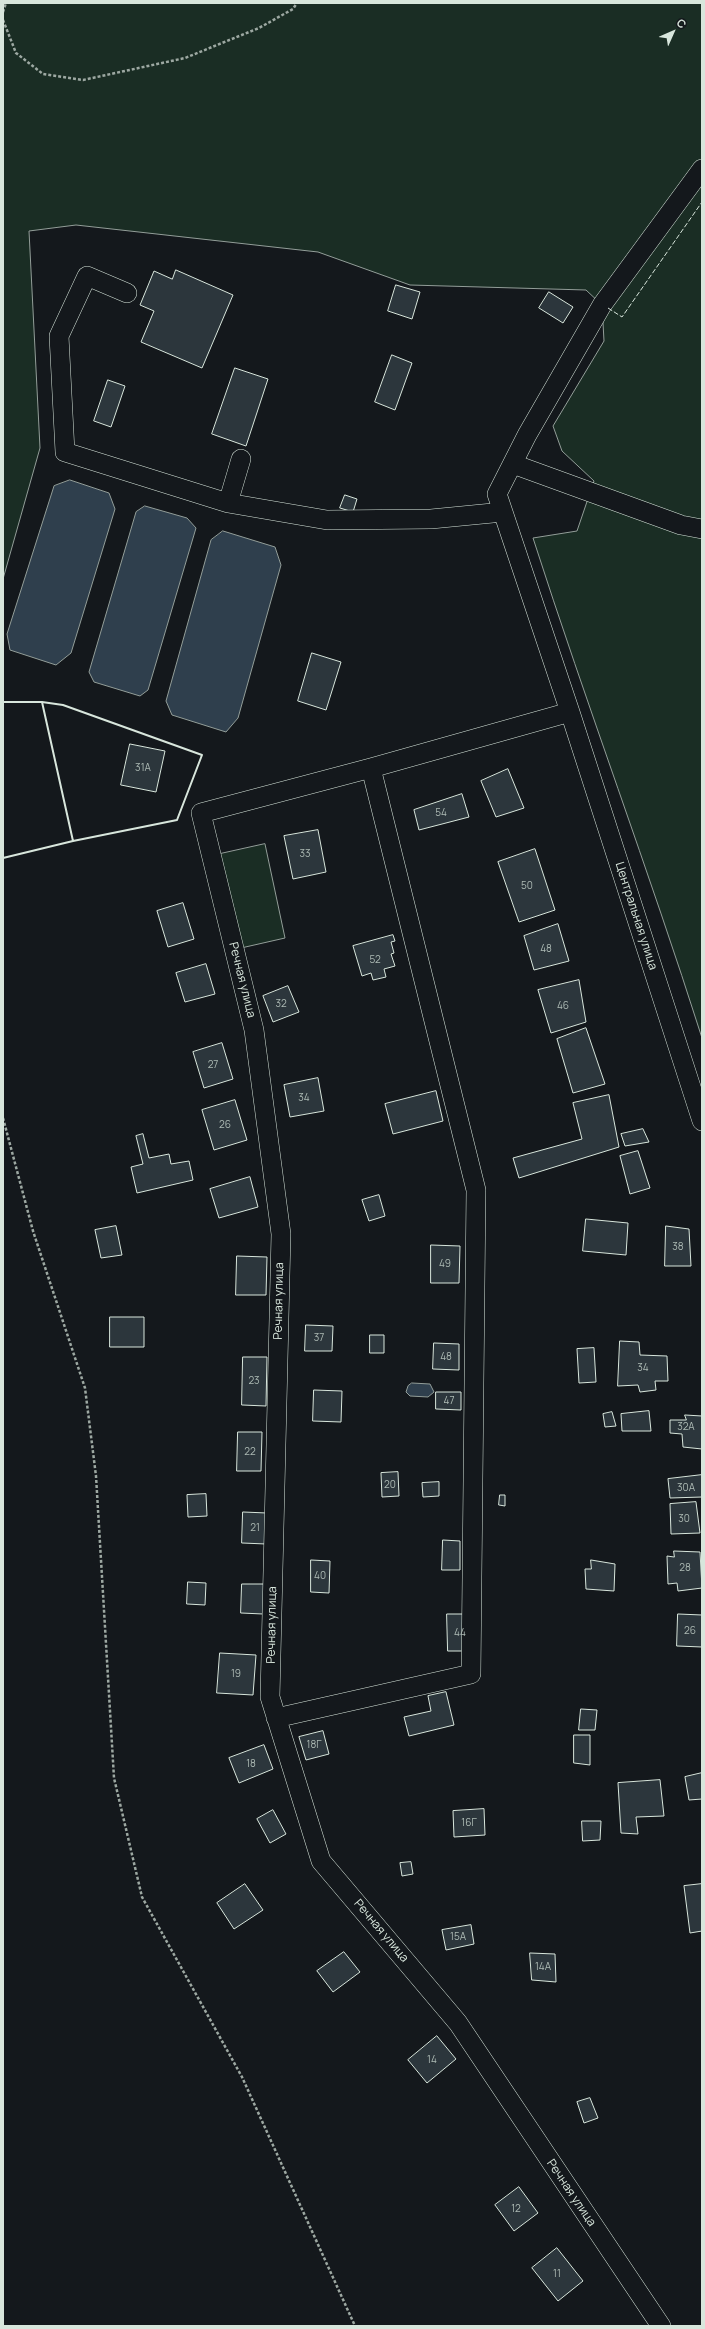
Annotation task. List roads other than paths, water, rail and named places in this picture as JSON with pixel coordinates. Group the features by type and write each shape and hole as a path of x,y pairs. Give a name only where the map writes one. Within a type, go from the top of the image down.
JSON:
{"street":[{"name":"Центральная улица","path":"702,169 602,305 512,464 497,494 570,712 702,1121"},
{"path":"127,293 87,276 59,336 66,452 228,503 327,520 431,519 503,512"},
{"path":"228,503 241,459"},
{"path":"512,464 681,525 702,529"},
{"path":"276,1718 471,1674 476,1190 371,768 570,712"},
{"name":"Речная улица","path":"371,768 201,813 254,1030 280,1234 270,1697 321,1861 458,2023 661,2326"}],"water":[{"path":"70,480 109,493 115,509 71,653 56,665 10,650 7,634 54,486"},
{"path":"145,506 187,518 196,528 148,690 140,696 94,682 89,672 136,512"},
{"path":"223,531 275,547 281,565 238,718 226,732 172,715 166,701 211,540"},
{"path":"412,1383 430,1384 434,1392 428,1397 410,1396 406,1392 408,1386"}]}
